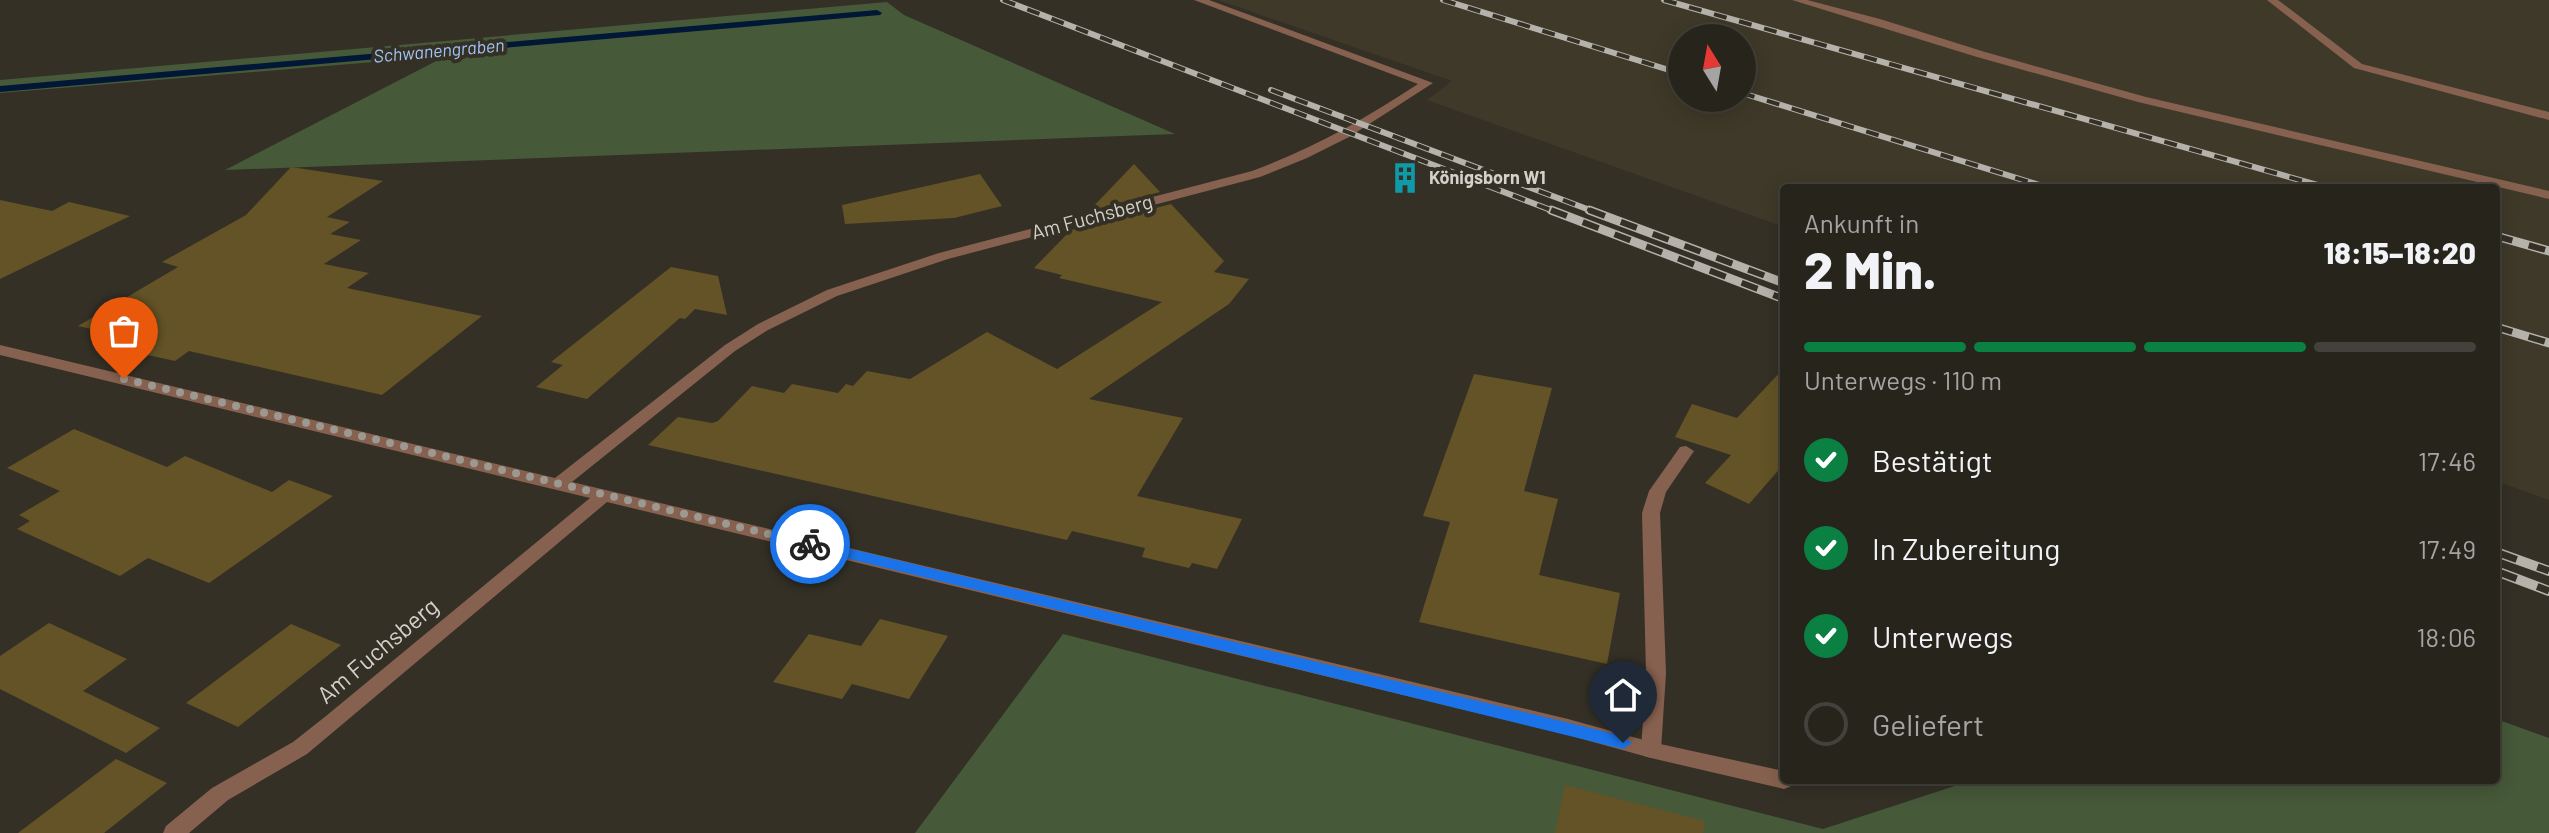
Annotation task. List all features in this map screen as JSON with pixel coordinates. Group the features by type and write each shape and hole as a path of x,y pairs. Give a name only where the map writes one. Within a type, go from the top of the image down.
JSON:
{"street":[{"name":"Am Fuchsberg","path":"558,484 758,327 795,308 861,281 938,257 1256,174 1294,161 1326,147 1427,83 1199,0"},
{"path":"1797,0 1901,28 1941,44 2161,103 2549,195"},
{"path":"2272,0 2358,66 2549,116"},
{"path":"0,350 1780,779"},
{"path":"1651,750 1656,673 1651,513 1658,491 1686,451"},
{"name":"Am Fuchsberg","path":"174,833 220,794 300,748 605,494"}],"shaded area":[{"path":"1218,0 2549,0 2549,500 2500,482 2500,184 1780,184 1780,226 1427,100 1452,81"}],"green space":[{"path":"887,2 904,15 1175,134 225,170 446,56 0,93 0,80"},
{"path":"1063,634 1823,829 1961,784 2500,784 2500,720 2549,738 2549,833 915,833"}],"building":[{"path":"1134,164 1160,192 1089,211"},
{"path":"291,167 383,181 327,217 350,222 330,234 361,240 324,264 369,273 347,288 482,316 382,395 189,351 175,361 111,347 118,335 78,326 178,267 162,262 246,215"},
{"path":"980,174 1002,206 954,218 845,224 842,205"},
{"path":"0,200 52,211 69,202 130,216 0,279"},
{"path":"1171,204 1224,261 1214,272 1249,279 1229,304 1089,399 1183,418 1137,496 1242,519 1217,569 1192,563 1189,568 1142,557 1145,548 1072,531 1067,540 648,445 678,417 712,423 718,421 752,386 784,393 792,384 838,393 846,384 853,386 867,371 910,379 987,332 1057,369 1162,302 1059,278 1062,275 1034,268 1071,230"},
{"path":"671,267 718,276 727,315 695,309 685,319 680,318 587,399 536,387 563,365 551,362"},
{"path":"1780,372 1780,469 1749,504 1705,483 1731,455 1675,437 1692,404 1737,418"},
{"path":"1474,374 1552,388 1524,491 1558,499 1539,575 1620,593 1607,664 1419,622 1450,522 1423,516"},
{"path":"74,429 167,467 185,456 272,492 289,480 333,496 209,583 148,558 120,576 17,529 30,521 19,515 60,491 7,468"},
{"path":"880,619 948,636 909,699 852,684 842,699 773,682 809,634 861,646"},
{"path":"49,623 127,659 83,691 160,728 126,753 0,689 0,656"},
{"path":"291,624 341,645 238,727 186,703"},
{"path":"116,759 167,783 104,833 18,833"},
{"path":"1565,785 1705,821 1703,833 1555,833"}],"waterway":[{"name":"Schwanengraben","path":"0,89 877,13"}],"railway":[{"path":"1003,0 1556,212"},
{"path":"1443,0 1668,70"},
{"path":"1664,0 2314,184"},
{"path":"1271,90 1595,212"},
{"path":"1756,97 2036,184"},
{"path":"1551,210 1780,297"},
{"path":"1589,210 1780,282"},
{"path":"2500,237 2549,251"},
{"path":"2500,328 2549,343"},
{"path":"2500,553 2549,571"},
{"path":"2500,573 2549,591"}],"way so far":[{"path":"124,379 810,544"}],"place":[{"name":"Königsborn W1","path":"1405,178"}],"route":[{"path":"810,544 1568,727 1623,743"}]}
